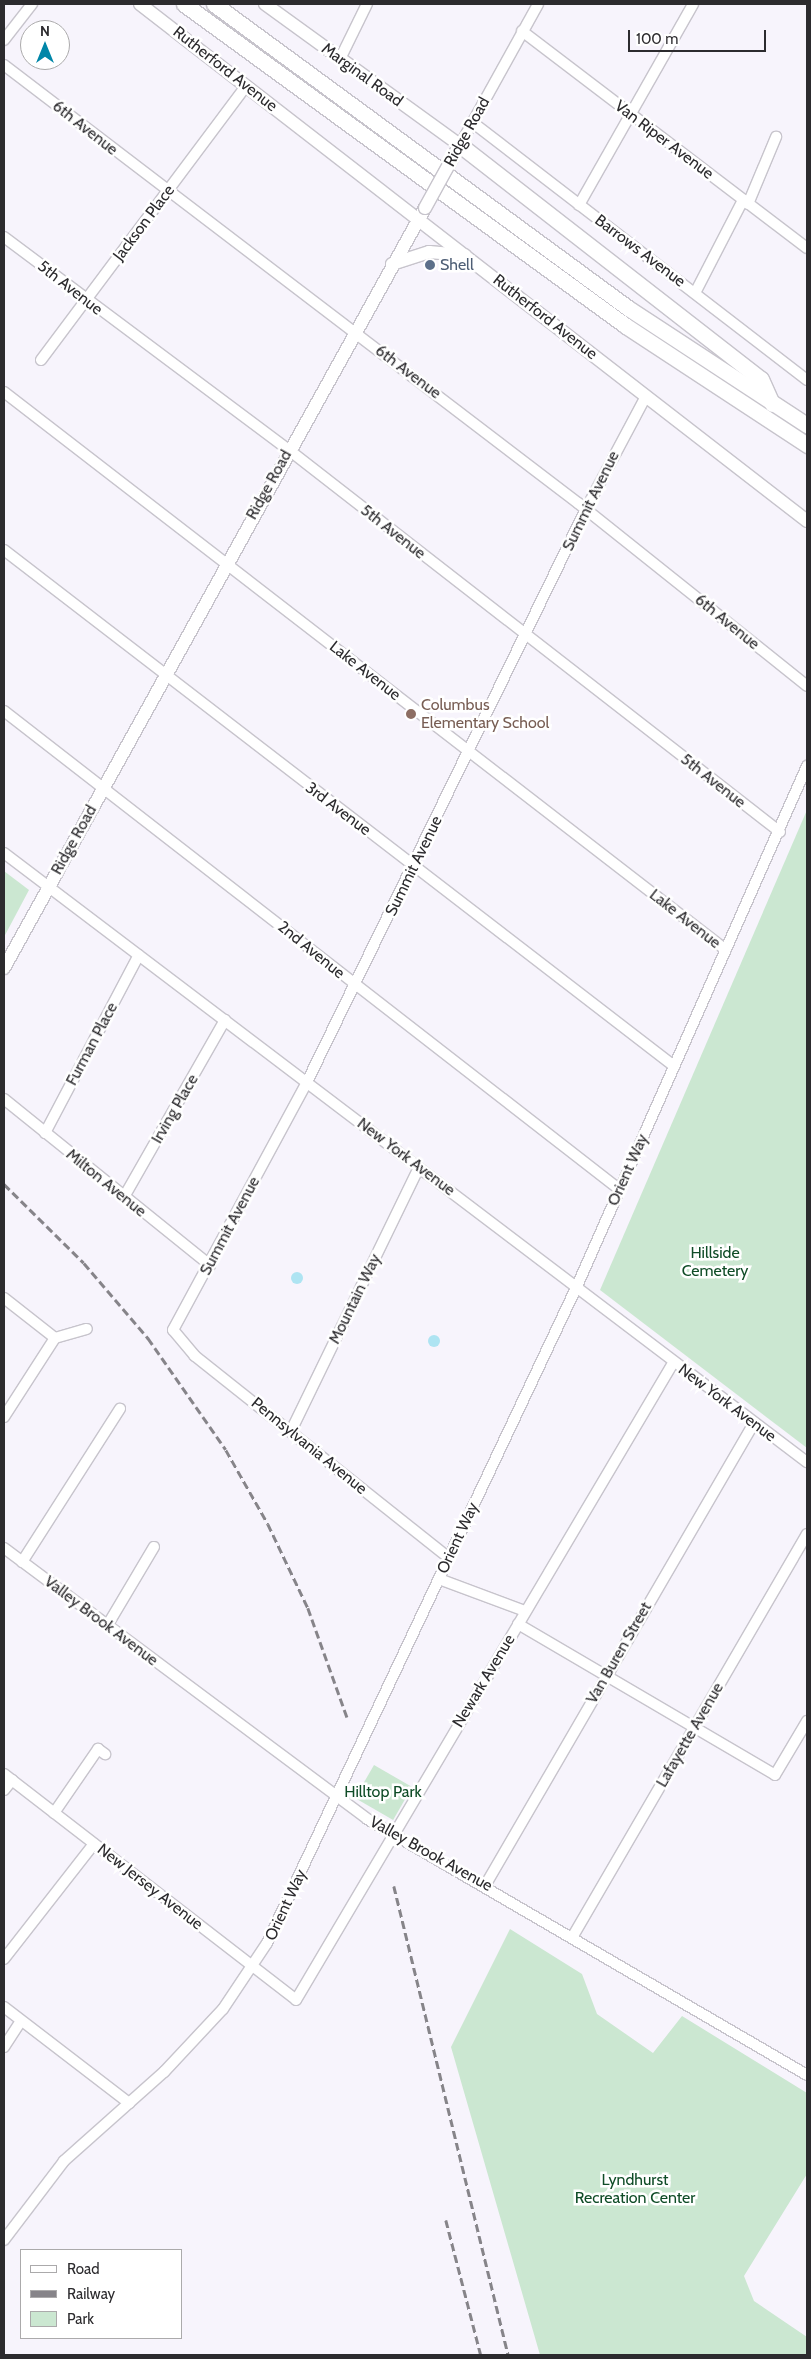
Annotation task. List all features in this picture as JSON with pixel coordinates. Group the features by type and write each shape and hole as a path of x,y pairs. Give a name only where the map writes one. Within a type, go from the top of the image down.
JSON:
{"highway":[{"path":"184,4 626,326 807,445"},
{"path":"214,4 628,308 772,404 807,425"},
{"path":"456,151 762,380 772,404"}],"main road":[{"name":"Rutherford Avenue","path":"140,4 807,521"},
{"name":"Marginal Road","path":"265,4 340,59 456,151"},
{"name":"Ridge Road","path":"4,968 225,563 456,151"},
{"path":"392,264 429,252 465,255"}],"street":[{"path":"4,40 32,4"},
{"path":"340,59 367,4"},
{"name":"Ridge Road","path":"456,151 538,4"},
{"path":"579,205 632,115 693,4"},
{"name":"Van Riper Avenue","path":"522,31 807,248"},
{"name":"6th Avenue","path":"4,65 167,192 354,331 586,509 807,686"},
{"name":"Jackson Place","path":"41,360 246,86"},
{"name":"Barrows Avenue","path":"472,122 806,376"},
{"path":"695,293 745,202 776,137"},
{"name":"5th Avenue","path":"4,236 86,300 289,450 780,832"},
{"name":"Lake Avenue","path":"4,392 726,950"},
{"name":"Summit Avenue","path":"173,1330 210,1265 307,1082 470,752 586,509 646,396"},
{"name":"3rd Avenue","path":"4,550 674,1066"},
{"name":"2nd Avenue","path":"4,711 104,786 355,985 620,1189"},
{"name":"Orient Way","path":"4,2240 64,2161 129,2103 223,2009 254,1967 336,1798 576,1286 780,832 807,766"},
{"name":"New York Avenue","path":"4,853 576,1286 673,1363 807,1462"},
{"name":"Furman Place","path":"45,1133 139,955"},
{"name":"Irving Place","path":"124,1197 226,1020"},
{"name":"Milton Avenue","path":"4,1099 210,1265"},
{"name":"Mountain Way","path":"291,1431 419,1167"},
{"path":"4,1298 55,1338"},
{"path":"4,1416 55,1338 87,1329"},
{"name":"Pennsylvania Avenue","path":"173,1330 195,1356 449,1558"},
{"name":"Newark Avenue","path":"296,2000 673,1363"},
{"path":"22,1562 120,1409"},
{"name":"Van Buren Street","path":"486,1884 605,1676 754,1423"},
{"name":"Lafayette Avenue","path":"573,1936 807,1534"},
{"path":"107,1626 154,1547"},
{"name":"Valley Brook Avenue","path":"4,1548 336,1798 394,1833 486,1884 807,2075"},
{"path":"439,1579 525,1611"},
{"path":"518,1624 693,1729 775,1775 807,1721"},
{"path":"54,1813 98,1749 105,1754"},
{"path":"4,1790 8,1777"},
{"name":"New Jersey Avenue","path":"8,1777 296,2000"},
{"path":"4,1959 94,1844"},
{"path":"4,2007 129,2103"},
{"path":"4,2047 22,2020"}],"green space":[{"name":"Hillside Cemetery","path":"807,810 807,1448 600,1290"},
{"path":"4,871 29,890 4,937"},
{"name":"Hilltop Park","path":"374,1765 412,1787 393,1820 355,1798"},
{"name":"Lyndhurst Recreation Center","path":"510,1929 582,1974 597,2014 653,2053 682,2016 807,2093 807,2174 744,2276 754,2301 807,2337 807,2355 540,2355 451,2047"}],"water":[{"path":"295,1272 299,1272 303,1278 299,1284 295,1284 291,1280 291,1276"},
{"path":"434,1335 440,1341 434,1347 428,1341"}],"railway":[{"path":"4,1184 84,1263 148,1338 226,1450 268,1524 308,1608 348,1720"},
{"path":"394,1886 508,2355"},
{"path":"446,2220 481,2355"}],"place":[{"name":"Shell","path":"430,265"},
{"name":"Columbus Elementary School","path":"411,714"}]}
